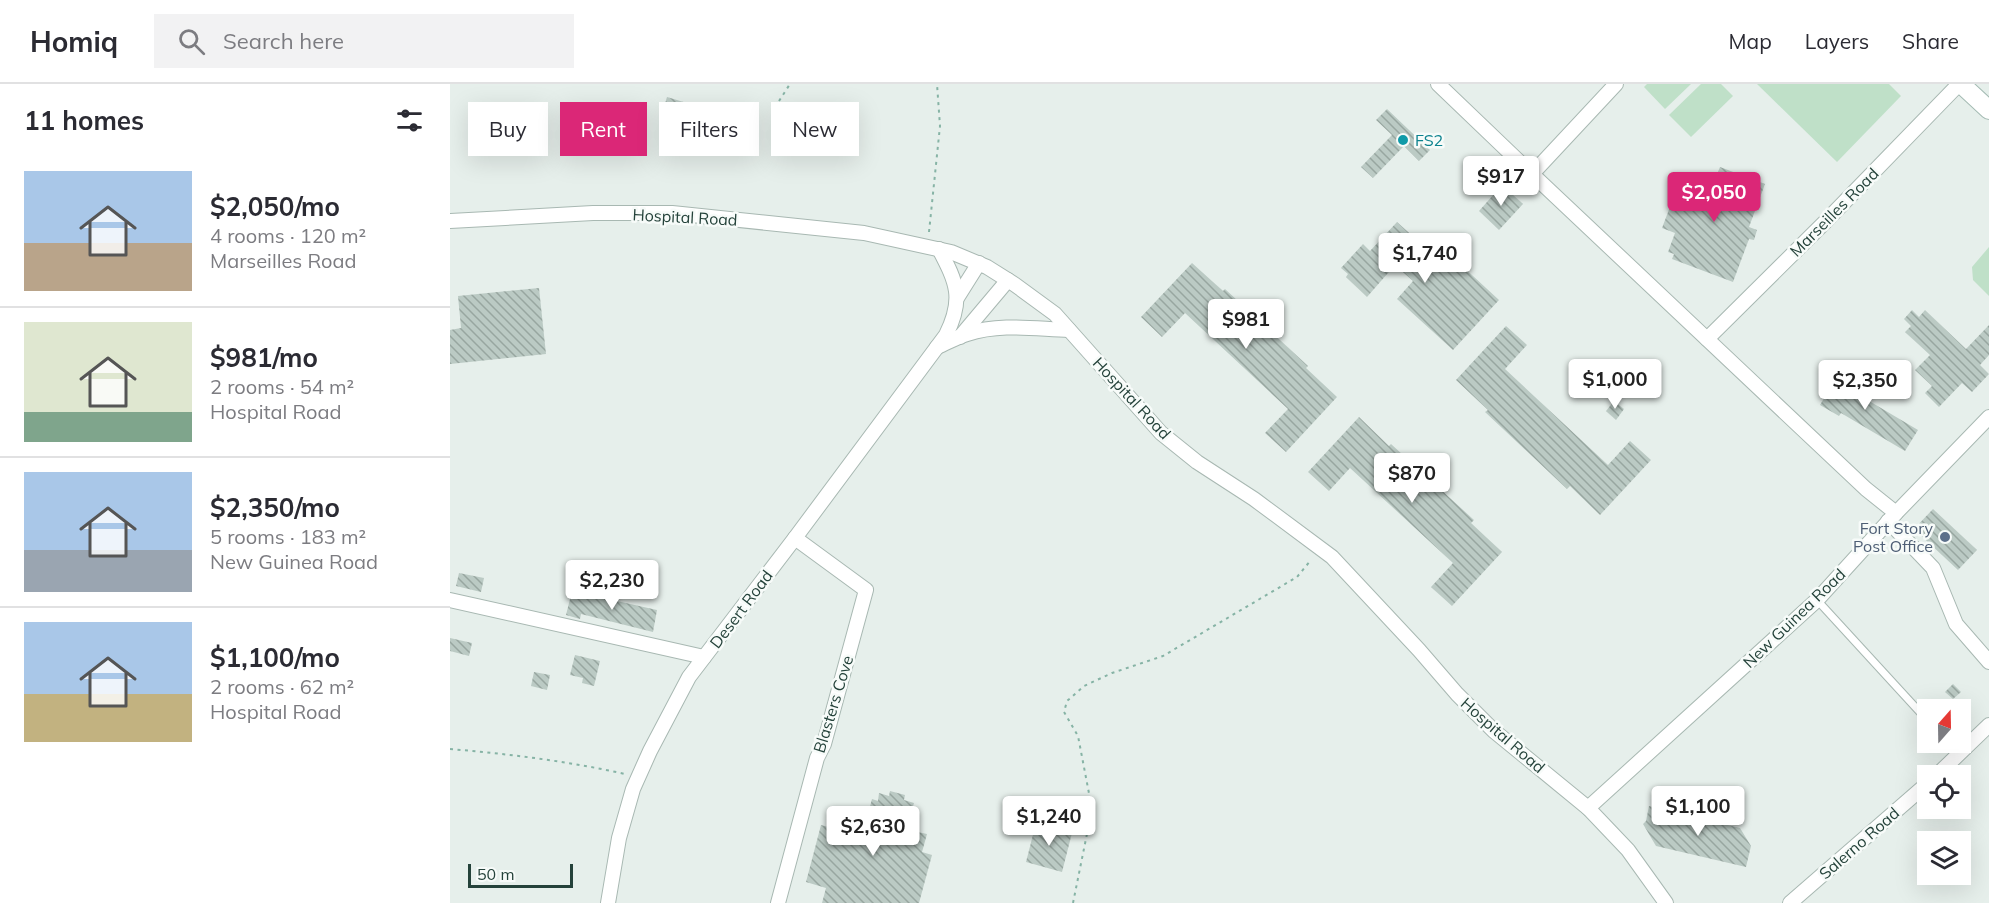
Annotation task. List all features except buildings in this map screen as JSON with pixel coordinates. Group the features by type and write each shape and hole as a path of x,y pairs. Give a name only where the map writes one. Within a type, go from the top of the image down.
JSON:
{"street":[{"path":"1438,84 1866,489 1933,568 1956,624 1989,662"},
{"path":"1532,174 1616,84"},
{"path":"1960,84 1989,110"},
{"name":"Marseilles Road","path":"1707,339 1960,84"},
{"name":"Hospital Road","path":"450,221 593,213 672,213 864,233 933,248 979,263 1008,280 1055,314 1161,432 1197,462 1254,499 1332,557 1494,732 1588,807 1628,850 1666,903"},
{"name":"Desert Road","path":"608,903 619,838 638,777 689,677 938,347 954,318 957,298 953,275 933,248"},
{"name":"Desert Road","path":"957,298 979,263"},
{"name":"Desert Road","path":"958,338 1008,280"},
{"name":"Desert Road","path":"938,347 958,338 992,329 1023,327 1069,330"},
{"name":"New Guinea Road","path":"1588,807 1817,600 1892,517 1989,417"},
{"name":"Blasters Cove","path":"778,903 811,778 824,744 867,590 795,538"},
{"path":"450,600 704,657"},
{"path":"1948,765 1989,725"},
{"name":"Salerno Road","path":"1790,903 1917,793"}],"lane":[{"path":"1817,600 1917,709"}],"path":[{"path":"779,101 790,84"},
{"path":"933,248 940,126 938,84"},
{"path":"1073,903 1092,809 1078,736 1064,712 1067,700 1084,686 1112,672 1163,656 1265,598 1297,578 1320,548"},
{"path":"450,749 514,754 582,764 638,777"}],"green space":[{"path":"1647,84 1691,84 1665,109 1644,87"},
{"path":"1701,84 1721,84 1733,96 1691,137 1669,115"},
{"path":"1757,84 1889,84 1901,96 1837,162"},
{"path":"1989,247 1989,296 1973,280 1972,267"}],"place":[{"name":"FS2","path":"1403,140"},
{"name":"Fort Story Post Office","path":"1945,537"}]}
